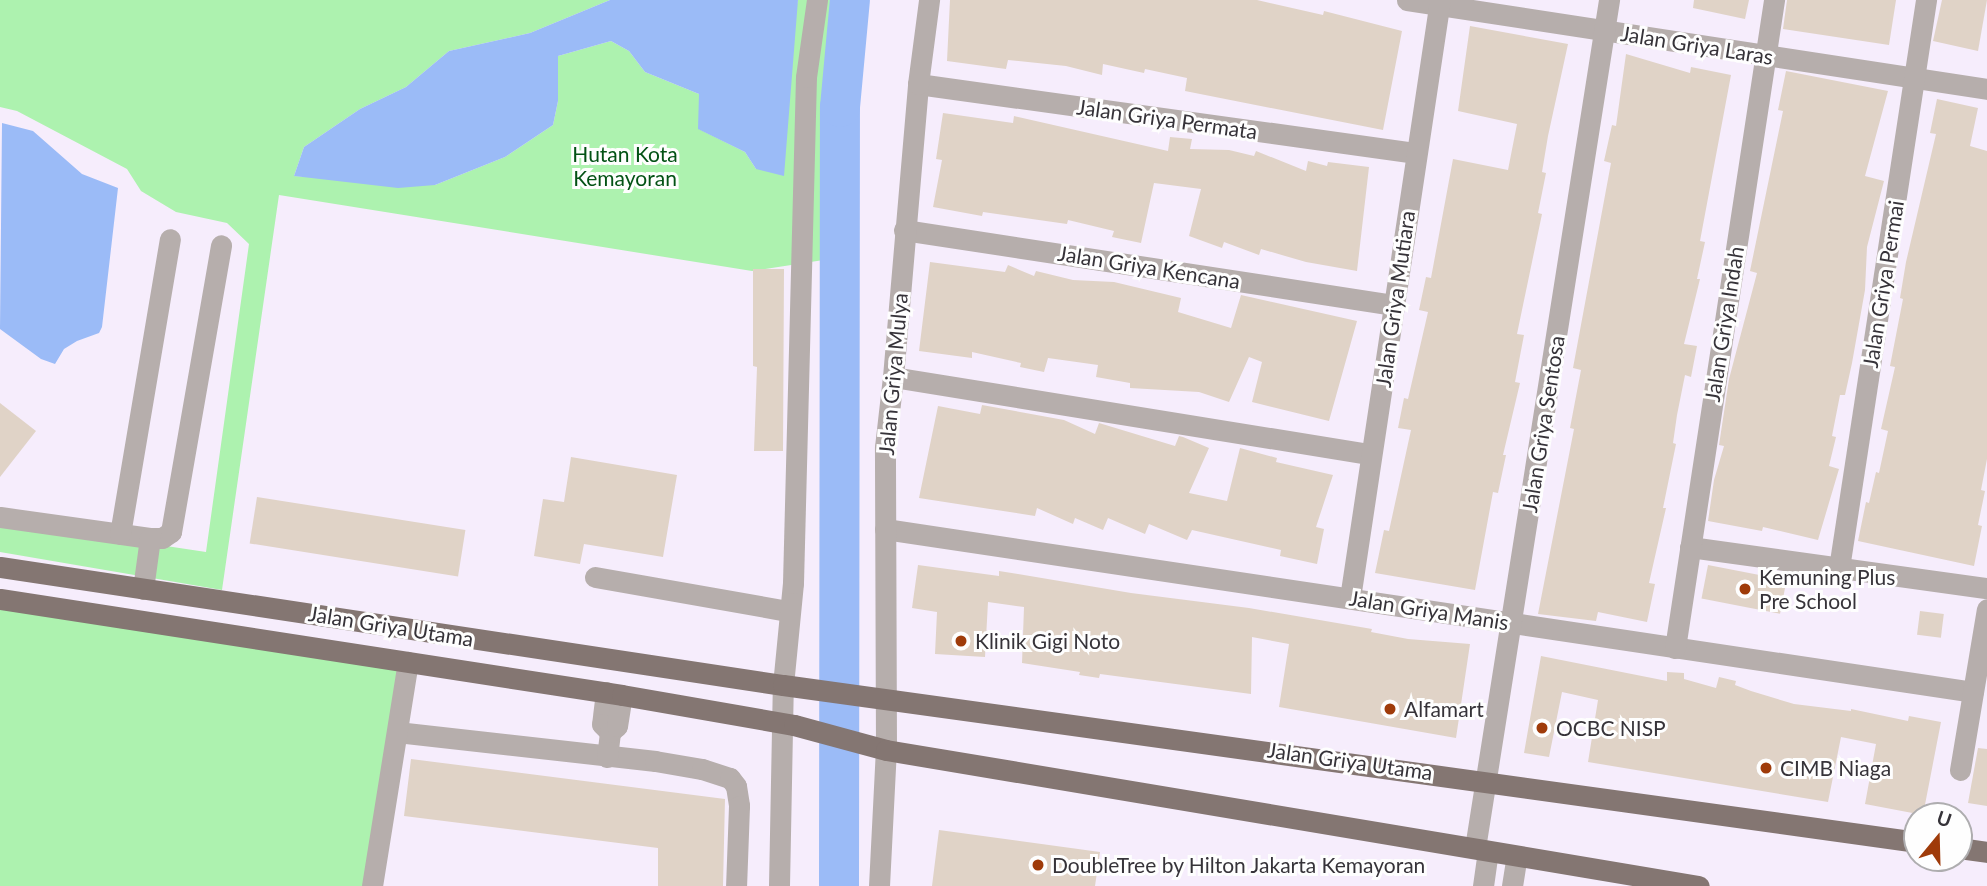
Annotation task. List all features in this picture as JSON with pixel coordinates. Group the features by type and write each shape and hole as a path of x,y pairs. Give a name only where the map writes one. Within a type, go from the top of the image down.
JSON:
{"main road":[{"name":"Jalan Griya Utama","path":"0,567 787,685 1903,840"},
{"name":"Jalan Griya Utama","path":"0,598 614,693 788,724 876,747 1699,886"}],"street":[{"path":"779,886 788,724 788,611 793,583 806,77 817,0"},
{"name":"Jalan Griya Mulya","path":"879,886 876,747 885,529 884,447 893,377 918,84 929,0"},
{"name":"Jalan Griya Laras","path":"1407,0 1439,2 1987,89"},
{"name":"Jalan Griya Sentosa","path":"1482,850 1486,780 1513,623 1609,0"},
{"name":"Jalan Griya Indah","path":"1675,648 1774,0"},
{"name":"Jalan Griya Permai","path":"1839,568 1926,0"},
{"name":"Jalan Griya Mutiara","path":"1350,598 1439,2"},
{"name":"Jalan Griya Permata","path":"918,84 1416,153"},
{"name":"Jalan Griya Kencana","path":"904,230 1394,305"},
{"path":"120,534 170,239"},
{"path":"0,517 150,538 162,538 171,532 222,245"},
{"path":"893,377 1371,454"},
{"name":"Jalan Griya Manis","path":"885,529 1973,692"},
{"path":"143,589 150,538"},
{"path":"1690,547 1987,588"},
{"path":"595,577 788,611"},
{"path":"1960,770 1987,609"},
{"path":"372,886 408,662"},
{"path":"607,757 610,732 617,726 614,693"},
{"path":"397,732 677,764 730,778 736,786 739,806 736,886"},
{"path":"1482,850 1483,886"},
{"path":"1512,886 1517,856"}],"green space":[{"name":"Hutan Kota Kemayoran","path":"0,0 610,0 530,33 449,51 406,87 360,109 304,147 294,176 435,185 505,157 553,125 558,101 558,56 611,41 629,51 645,72 699,94 699,129 745,152 756,169 798,0 841,0 833,68 830,259 752,271 279,195 222,590 0,552 0,521 206,552 249,244 227,223 176,212 141,191 127,169 17,111 0,107"},
{"path":"0,599 408,662 373,886 0,886"}],"water":[{"path":"610,0 798,0 784,176 756,169 745,152 698,129 699,94 645,72 629,51 611,41 558,56 558,101 553,125 505,157 435,185 398,188 294,176 304,147 360,109 406,87 449,51 530,33"},
{"path":"2,123 33,131 82,174 118,188 102,327 99,333 64,349 55,364 41,359 0,329"}],"building":[{"path":"950,0 1257,0 1323,15 1324,11 1402,31 1383,130 1185,91 1187,78 1145,69 1144,73 1103,64 1102,75 1066,66 1008,60 1006,69 947,61"},
{"path":"1694,0 1749,0 1745,19 1693,8"},
{"path":"1787,0 1896,0 1889,45 1783,29"},
{"path":"1942,0 1987,0 1978,51 1933,41"},
{"path":"1470,26 1568,44 1542,172 1546,173 1538,213 1542,214 1517,334 1524,335 1515,382 1520,383 1503,455 1506,455 1498,493 1493,492 1475,590 1375,573 1384,530 1389,531 1411,430 1398,428 1404,398 1408,399 1428,312 1419,310 1426,277 1431,278 1453,159 1508,170 1517,124 1458,111"},
{"path":"1626,54 1690,73 1691,67 1731,75 1700,241 1705,242 1697,279 1700,279 1684,344 1697,346 1691,377 1685,375 1677,415 1673,443 1676,444 1663,508 1666,508 1649,583 1655,584 1647,622 1598,612 1596,621 1538,614 1574,429 1570,428 1581,370 1573,368 1611,163 1604,161 1612,125 1616,126"},
{"path":"1786,71 1888,91 1865,176 1884,181 1867,247 1865,290 1852,363 1845,395 1840,395 1832,436 1836,437 1829,466 1839,469 1818,540 1763,527 1762,531 1708,521 1714,480 1724,446 1719,445 1729,379 1757,273 1750,271 1783,111 1778,110"},
{"path":"1937,99 1978,108 1970,146 1987,151 1987,459 1981,490 1985,491 1978,525 1982,526 1974,566 1858,541 1866,502 1869,503 1876,472 1879,473 1888,431 1881,429 1895,367 1890,366 1903,299 1900,298 1936,134 1930,133"},
{"path":"943,113 1013,123 1014,116 1168,151 1170,137 1192,139 1190,149 1229,150 1254,156 1256,151 1306,171 1308,161 1327,166 1328,162 1369,167 1357,271 1306,262 1261,249 1259,255 1224,242 1222,248 1189,236 1201,189 1154,183 1141,243 1112,237 1114,231 1068,220 1067,224 983,212 982,216 933,207 942,160 936,159"},
{"path":"930,262 1005,272 1008,265 1034,276 1036,271 1073,280 1114,282 1181,298 1178,312 1231,328 1241,295 1357,321 1329,421 1252,402 1262,362 1249,357 1229,402 1199,392 1130,388 1130,383 1096,377 1098,365 1048,358 1044,372 1020,367 1021,363 972,352 972,358 919,351"},
{"path":"753,269 784,269 783,451 754,451 757,367 753,366"},
{"path":"0,403 36,431 0,477"},
{"path":"982,405 1064,420 1095,434 1099,423 1175,446 1179,436 1183,437 1209,448 1189,493 1227,501 1240,448 1277,458 1276,462 1333,475 1316,527 1324,529 1317,564 1280,556 1281,550 1192,530 1187,540 1149,524 1145,534 1108,518 1103,530 1075,518 1073,524 1037,508 1035,516 919,498 938,406 980,414"},
{"path":"571,457 677,475 663,557 584,544 580,564 534,556 543,499 564,502"},
{"path":"257,497 465,530 458,576 250,543"},
{"path":"918,565 999,576 999,571 1131,593 1249,608 1372,629 1371,632 1408,639 1470,644 1456,738 1279,707 1289,644 1252,637 1251,694 1100,674 1099,678 1079,675 1080,672 1022,663 1024,607 988,602 985,657 935,654 937,612 912,608"},
{"name":"Kemuning Plus Pre School","path":"1708,565 1787,580 1780,614 1702,598"},
{"path":"1920,611 1944,614 1941,638 1917,635"},
{"path":"1541,656 1667,681 1667,672 1684,673 1684,679 1716,688 1719,677 1736,681 1735,685 1751,691 1794,704 1851,709 1908,721 1909,716 1941,722 1926,802 1903,802 1903,811 1865,804 1876,744 1841,737 1828,802 1588,762 1598,700 1562,692 1549,757 1524,753"},
{"path":"1978,748 1987,749 1987,806 1968,802"},
{"path":"411,759 725,799 723,886 658,886 658,848 404,816"},
{"path":"939,830 1100,852 1095,886 932,886"}],"waterway":[{"path":"839,886 840,107 850,0"}],"place":[{"name":"Kemuning Plus Pre School","path":"1745,589"},
{"name":"Klinik Gigi Noto","path":"961,641"},
{"name":"Alfamart","path":"1390,709"},
{"name":"OCBC NISP","path":"1542,728"},
{"name":"CIMB Niaga","path":"1766,768"},
{"name":"DoubleTree by Hilton Jakarta Kemayoran","path":"1038,865"}]}
